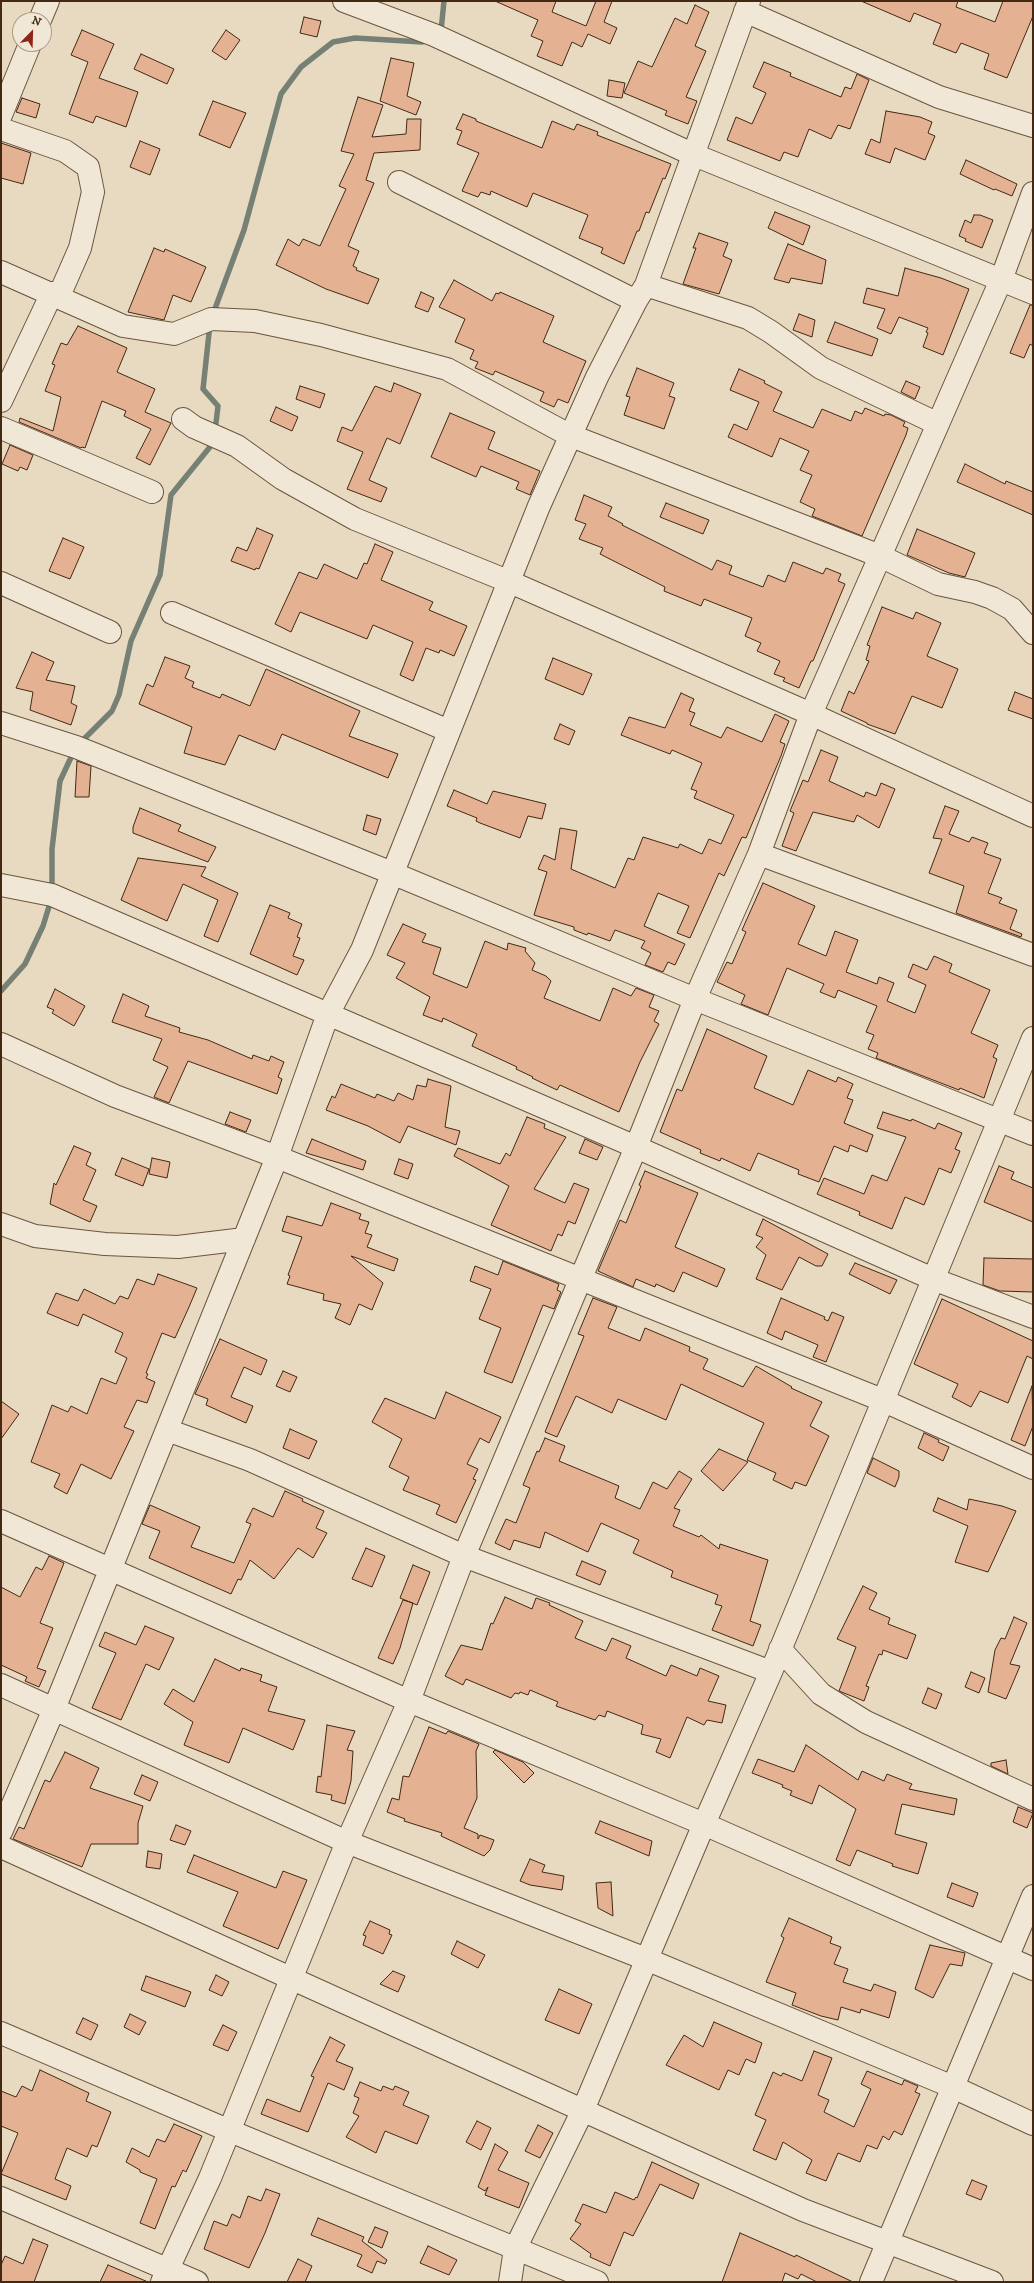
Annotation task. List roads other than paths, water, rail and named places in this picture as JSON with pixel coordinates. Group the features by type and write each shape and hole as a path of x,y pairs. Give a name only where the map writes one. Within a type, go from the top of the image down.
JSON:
{"street":[{"path":"43,12 48,1"},
{"path":"344,1 434,35 692,154 1033,293"},
{"path":"1,1832 54,1709 277,1157 328,1014 362,950 510,582 539,506 569,435 641,293 747,4 939,97 1033,126"},
{"path":"1,115 27,52"},
{"path":"1,129 65,151 88,167 93,192 80,248 4,389"},
{"path":"399,182 641,293 748,318 771,332 821,368 938,424"},
{"path":"164,2276 230,2131 290,1979 347,1842 409,1701 464,1556 636,1147 694,999 759,854 811,714 1001,280 1033,192"},
{"path":"1,272 55,294 123,326 174,334 211,319 255,321 321,335 447,369 569,435 880,556 938,584 975,592 992,598 1012,609 1033,633"},
{"path":"183,419 194,427 237,446 283,479 355,519 510,582 811,714 1033,816"},
{"path":"1,428 152,492"},
{"path":"1,583 110,632"},
{"path":"172,613 449,731"},
{"path":"1,723 76,747 392,873 694,999 1033,1134"},
{"path":"759,854 1033,955"},
{"path":"1,884 52,895 636,1147 933,1279 1033,1317"},
{"path":"510,2282 515,2249 583,2110 646,1959 771,1672 882,1400 1033,1038"},
{"path":"1,1044 115,1096 277,1157 882,1400 1033,1468"},
{"path":"1,1224 34,1236 118,1245 178,1247 244,1239"},
{"path":"166,1430 250,1460 464,1556 771,1672"},
{"path":"1,1520 409,1701 704,1824 1007,1958 1033,1968"},
{"path":"780,1649 821,1694 866,1722 1033,1799"},
{"path":"1,1685 347,1842 646,1959 953,2087 1033,2124"},
{"path":"1,1847 803,2210 888,2241 992,2282"},
{"path":"871,2282 1033,1896"},
{"path":"1,2033 230,2131 597,2282"},
{"path":"1,2198 164,2276 197,2282"}],"waterway":[{"path":"439,32 441,31 444,1"},
{"path":"213,314 244,230 281,94 301,67 333,42 355,38 422,42 428,39"},
{"path":"210,324 203,389 218,406 215,431"},
{"path":"80,743 112,711 119,695 131,641 160,575 171,495 214,442"},
{"path":"52,891 52,849 60,781 74,751"},
{"path":"1,991 25,964 43,926 51,900"}]}
